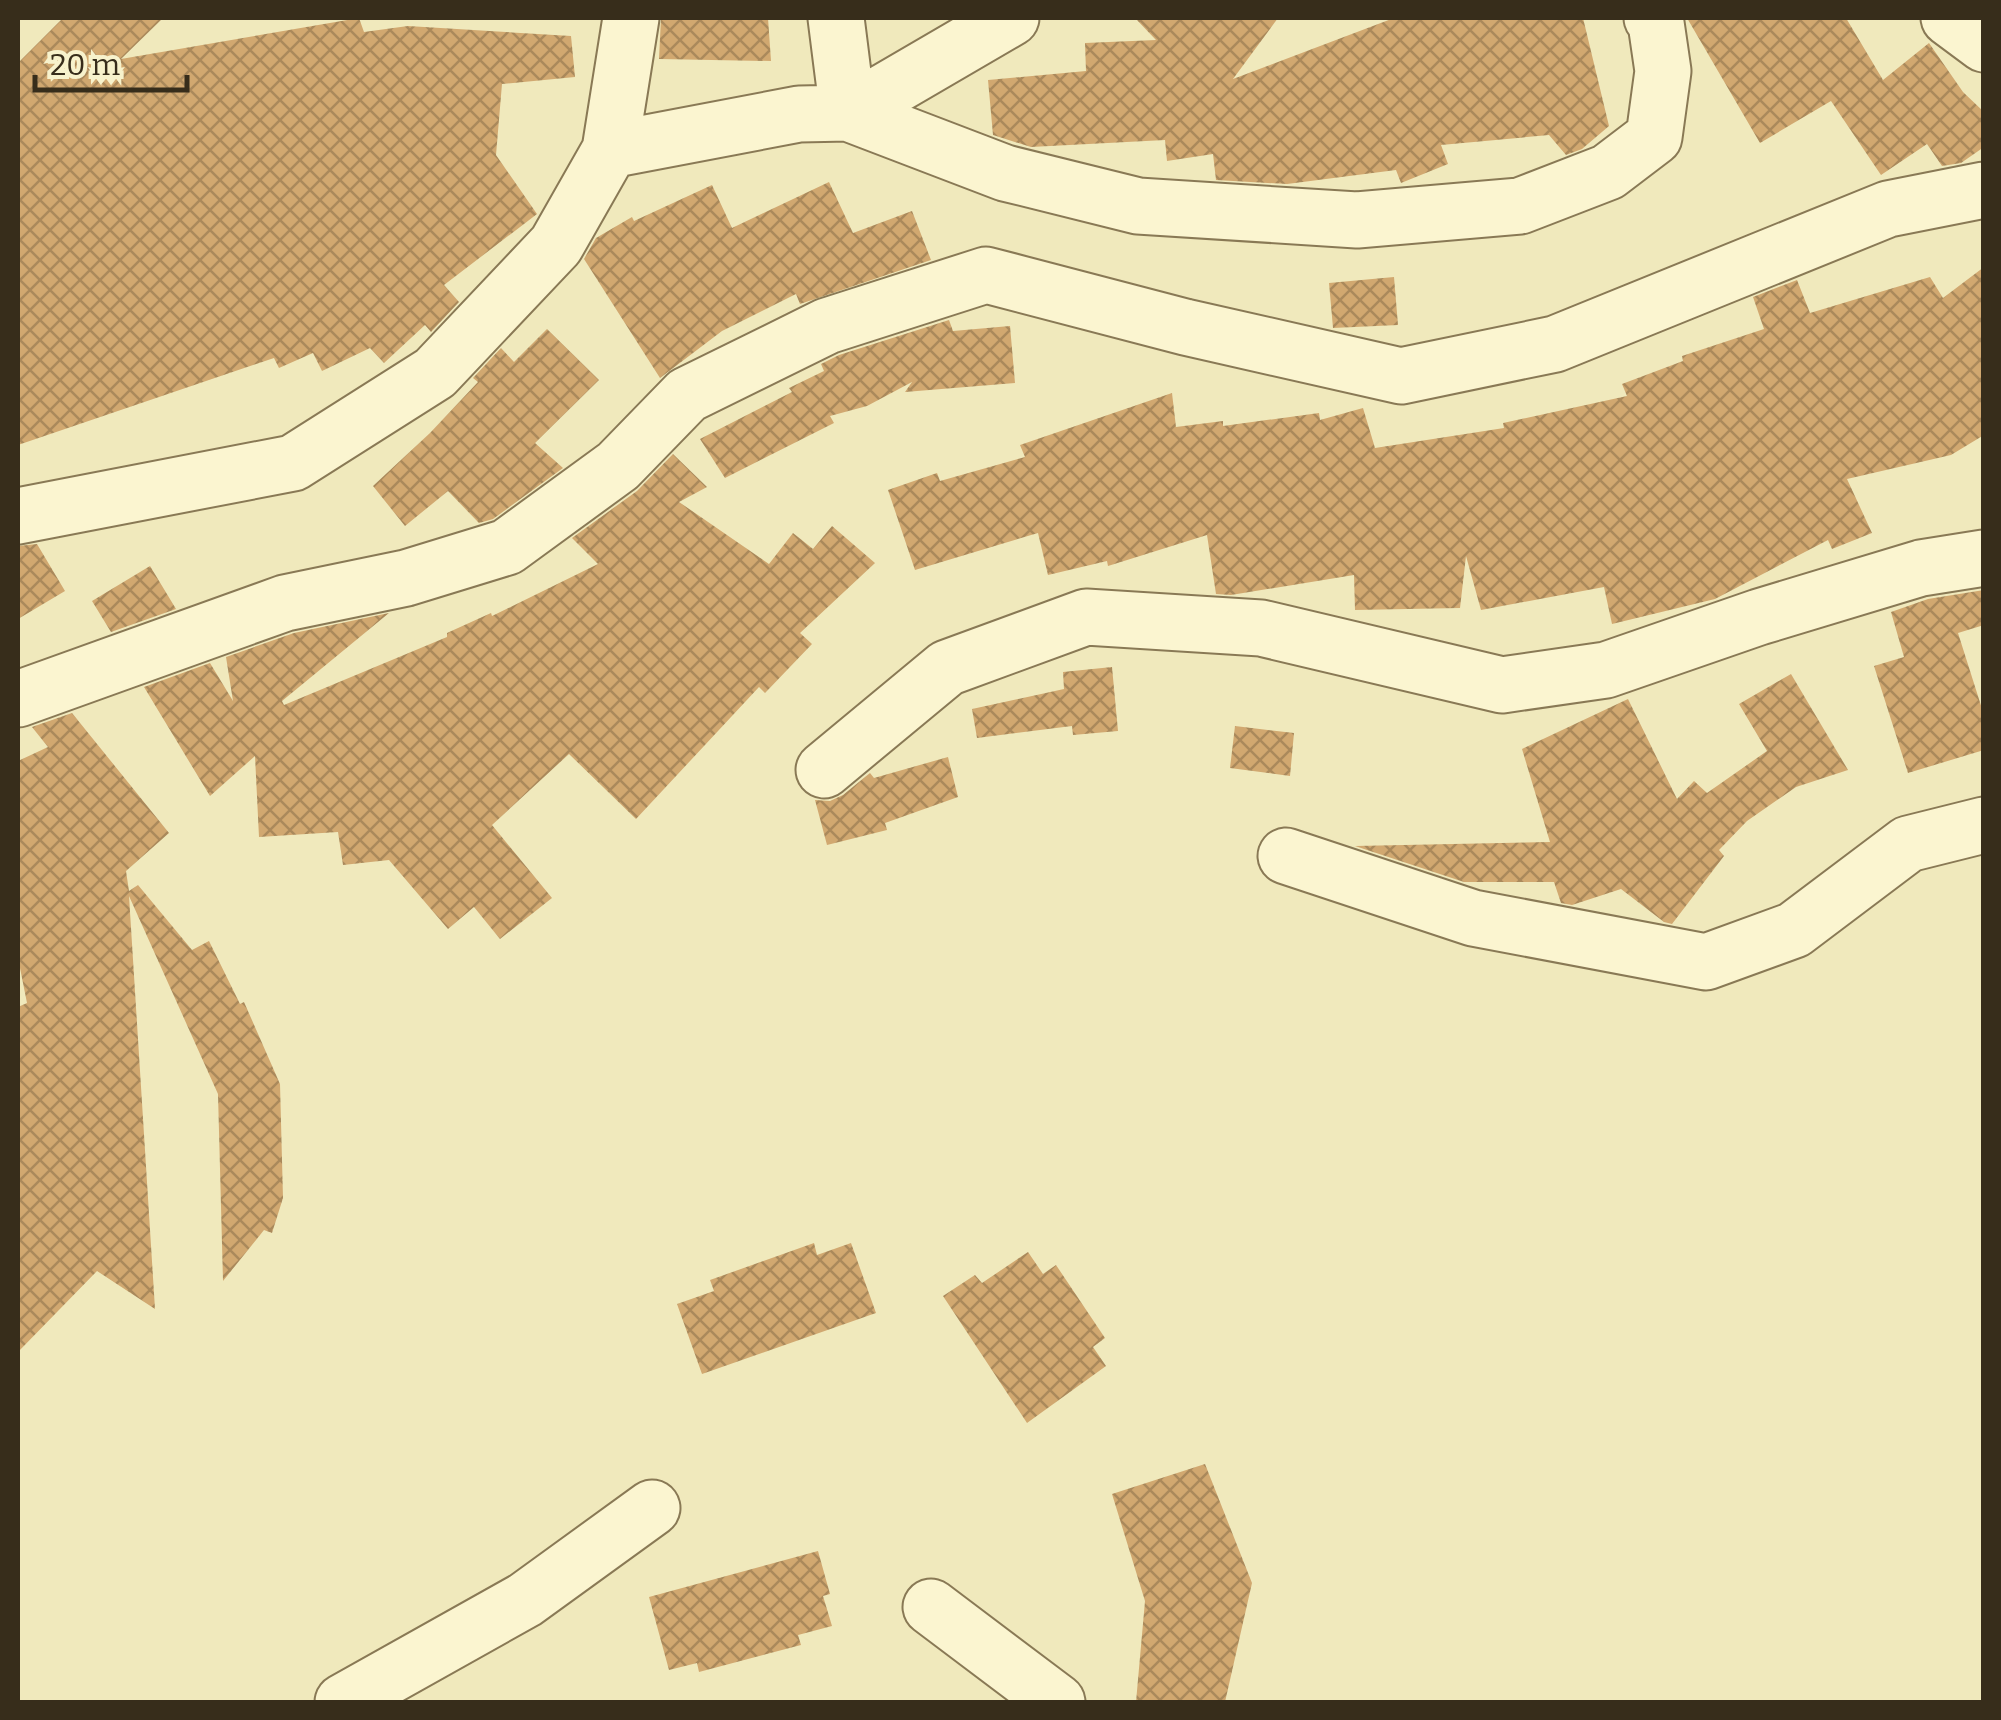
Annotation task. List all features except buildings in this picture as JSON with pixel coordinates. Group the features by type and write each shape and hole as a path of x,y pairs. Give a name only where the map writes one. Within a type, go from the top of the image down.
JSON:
{"street":[{"path":"18,516 293,464 435,373 556,245 610,150 631,18"},
{"path":"836,18 848,112"},
{"path":"848,112 1012,18"},
{"path":"610,150 798,114 848,112 1005,173 1138,206 1358,220 1520,206 1608,172 1654,137 1663,71 1652,18"},
{"path":"1949,18 1984,44"},
{"path":"18,698 286,603 406,578 506,547 618,466 687,395 828,326 986,275 1185,327 1401,376 1554,344 1888,209 1984,190"},
{"path":"824,770 947,668 1086,617 1261,628 1502,685 1606,670 1903,574 1984,558"},
{"path":"1286,856 1472,918 1706,962 1794,930 1908,844 1984,825"},
{"path":"343,1702 525,1600 652,1508"},
{"path":"931,1607 1058,1702"}]}
